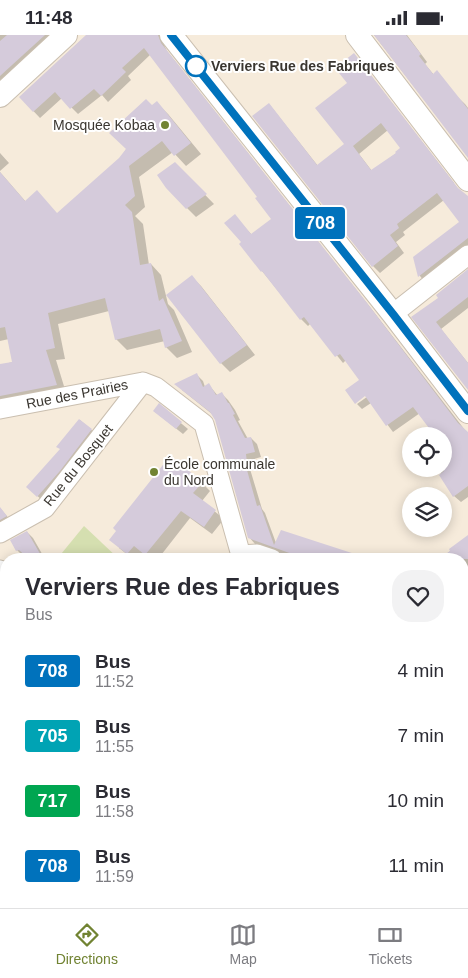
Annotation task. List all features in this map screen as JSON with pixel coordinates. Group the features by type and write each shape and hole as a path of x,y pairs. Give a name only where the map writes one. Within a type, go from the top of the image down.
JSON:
{"street":[{"path":"0,95 66,35"},
{"path":"171,35 468,411"},
{"path":"357,35 468,180"},
{"path":"393,314 468,255"},
{"name":"Rue des Prairies","path":"0,409 143,382 156,387 204,425 239,553"},
{"name":"Rue du Bosquet","path":"0,533 45,508 143,382"}],"green space":[{"path":"84,526 113,553 62,553"}],"building":[{"path":"7,35 45,35 0,76 0,41"},
{"path":"86,35 158,35 161,43 364,299 458,423 468,432 468,486 453,497 452,487 447,487 440,477 452,477 452,427 428,427 413,407 386,426 365,396 355,404 345,390 359,380 340,354 335,357 304,317 300,320 239,244 241,242 224,223 235,214 251,234 271,219 255,198 257,197 144,48 122,68 126,72 101,96 94,89 70,109 55,92 33,112 19,97"},
{"path":"374,35 406,35 421,54 419,56 433,74 437,70 468,109 468,158"},
{"path":"354,53 458,188 468,196 468,238 418,277 413,257 459,222 437,193 397,224 399,228 390,235 398,246 372,267 252,116 269,103 317,165 344,144 315,108 347,83 335,68","holes":["381,123 400,148 396,153 371,170 353,146"]},
{"path":"146,99 152,105 157,101 191,143 174,156 162,141 129,166 135,196 125,205 132,212 140,265 151,263 159,301 163,298 182,341 165,348 160,329 115,340 105,298 48,313 55,348 46,350 57,385 0,396 0,364 12,362 5,327 0,328 0,172 25,201 37,190 57,213 119,158 126,149 109,133"},
{"path":"175,162 207,194 186,209 166,188 157,175"},
{"path":"468,269 468,297 436,322 468,363 468,390 411,317 438,298 436,295"},
{"path":"192,275 247,345 220,364 166,295"},
{"path":"197,373 203,387 209,383 216,395 222,392 235,414 233,415 245,438 251,437 255,452 246,454 247,463 245,463 257,506 260,505 274,545 281,530 352,553 289,553 248,538 215,420 210,412 174,384"},
{"path":"159,403 182,422 176,429 153,411"},
{"path":"79,419 92,429 60,471 37,497 26,487 60,449 56,447"},
{"path":"170,456 203,482 193,493 216,510 204,527 181,511 147,553 143,553 134,546 126,553 109,540 116,531 113,528"},
{"path":"0,507 7,516 0,520"},
{"path":"27,531 40,553 16,551 10,540"},
{"path":"468,535 468,553 447,553 450,551 449,549"}],"bus line":[{"name":"708","path":"171,35 468,411"}],"place":[{"name":"Verviers Rue des Fabriques","path":"196,66"},
{"name":"Mosquée Kobaa","path":"165,125"},
{"name":"École communale du Nord","path":"154,472"}]}
